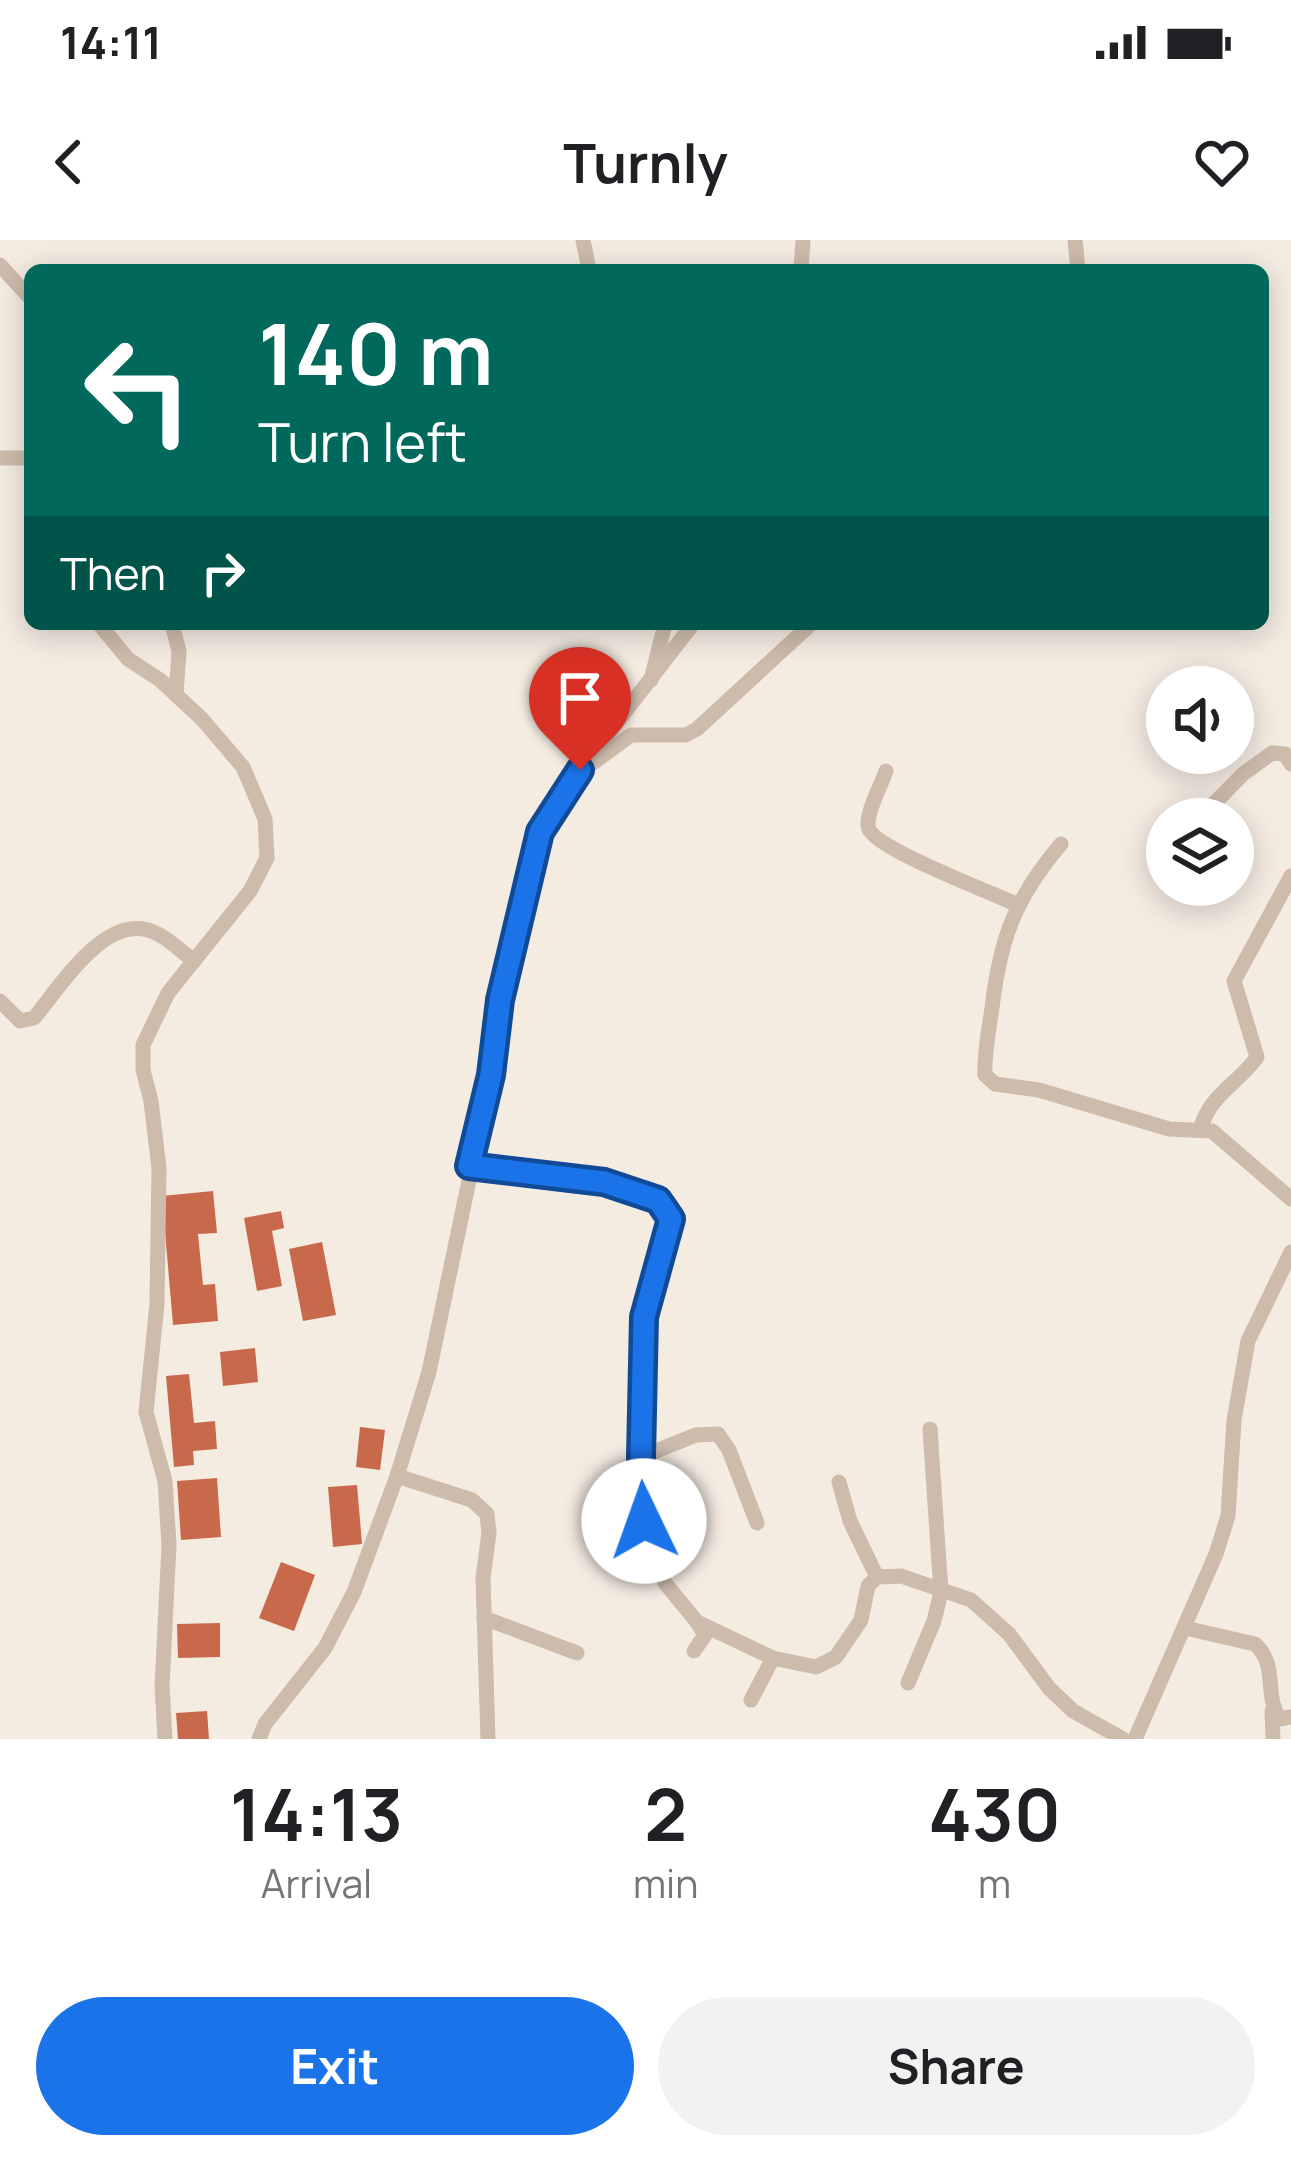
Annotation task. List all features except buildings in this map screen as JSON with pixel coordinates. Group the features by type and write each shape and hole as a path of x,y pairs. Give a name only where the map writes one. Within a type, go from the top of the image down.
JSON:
{"street":[{"path":"0,266 24,292"},
{"path":"104,630 128,659 176,695 243,766 265,819 267,858 250,891 168,993 143,1045 142,1070 159,1168 157,1304 146,1412 165,1481 169,1545 162,1686 165,1739"},
{"path":"174,630 179,651 176,695"},
{"path":"651,683 663,630"},
{"path":"259,1739 265,1724 325,1648 354,1592 430,1372 491,1075 500,1000 540,832 580,770 689,630"},
{"path":"580,770 631,735 686,735 697,729 804,630"},
{"path":"1220,798 1273,753 1285,754 1291,764"},
{"path":"886,771 868,824 872,834 892,849 1018,905"},
{"path":"1061,844 1018,905 1003,938 985,1075 995,1084 1039,1090 1169,1129 1212,1131 1291,1199"},
{"path":"1200,1130 1214,1099 1257,1057 1234,981 1291,876"},
{"path":"0,1001 20,1021 34,1018 105,938 130,926 156,932 194,962"},
{"path":"469,1166 604,1182 658,1200 671,1219 644,1317 644,1521 665,1583 705,1635 694,1651"},
{"path":"1135,1739 1228,1516 1234,1420 1248,1341 1291,1252"},
{"path":"908,1683 941,1592 931,1430"},
{"path":"641,1457 696,1435 718,1434 729,1450 757,1523"},
{"path":"397,1476 472,1500 487,1514 488,1739"},
{"path":"839,1482 850,1521 877,1577"},
{"path":"698,1622 773,1658 816,1667 836,1657 861,1620 868,1586 877,1577 901,1576 971,1600 1009,1634 1049,1688 1073,1711 1124,1739"},
{"path":"484,1618 577,1653"},
{"path":"1185,1628 1255,1644 1263,1652 1270,1664 1273,1739"},
{"path":"751,1700 773,1658"},
{"path":"1272,1708 1280,1719 1291,1717"}],"route":[{"path":"580,770 540,832 500,1000 491,1075 469,1166 604,1182 658,1200 671,1219 644,1317 644,1521"}]}
